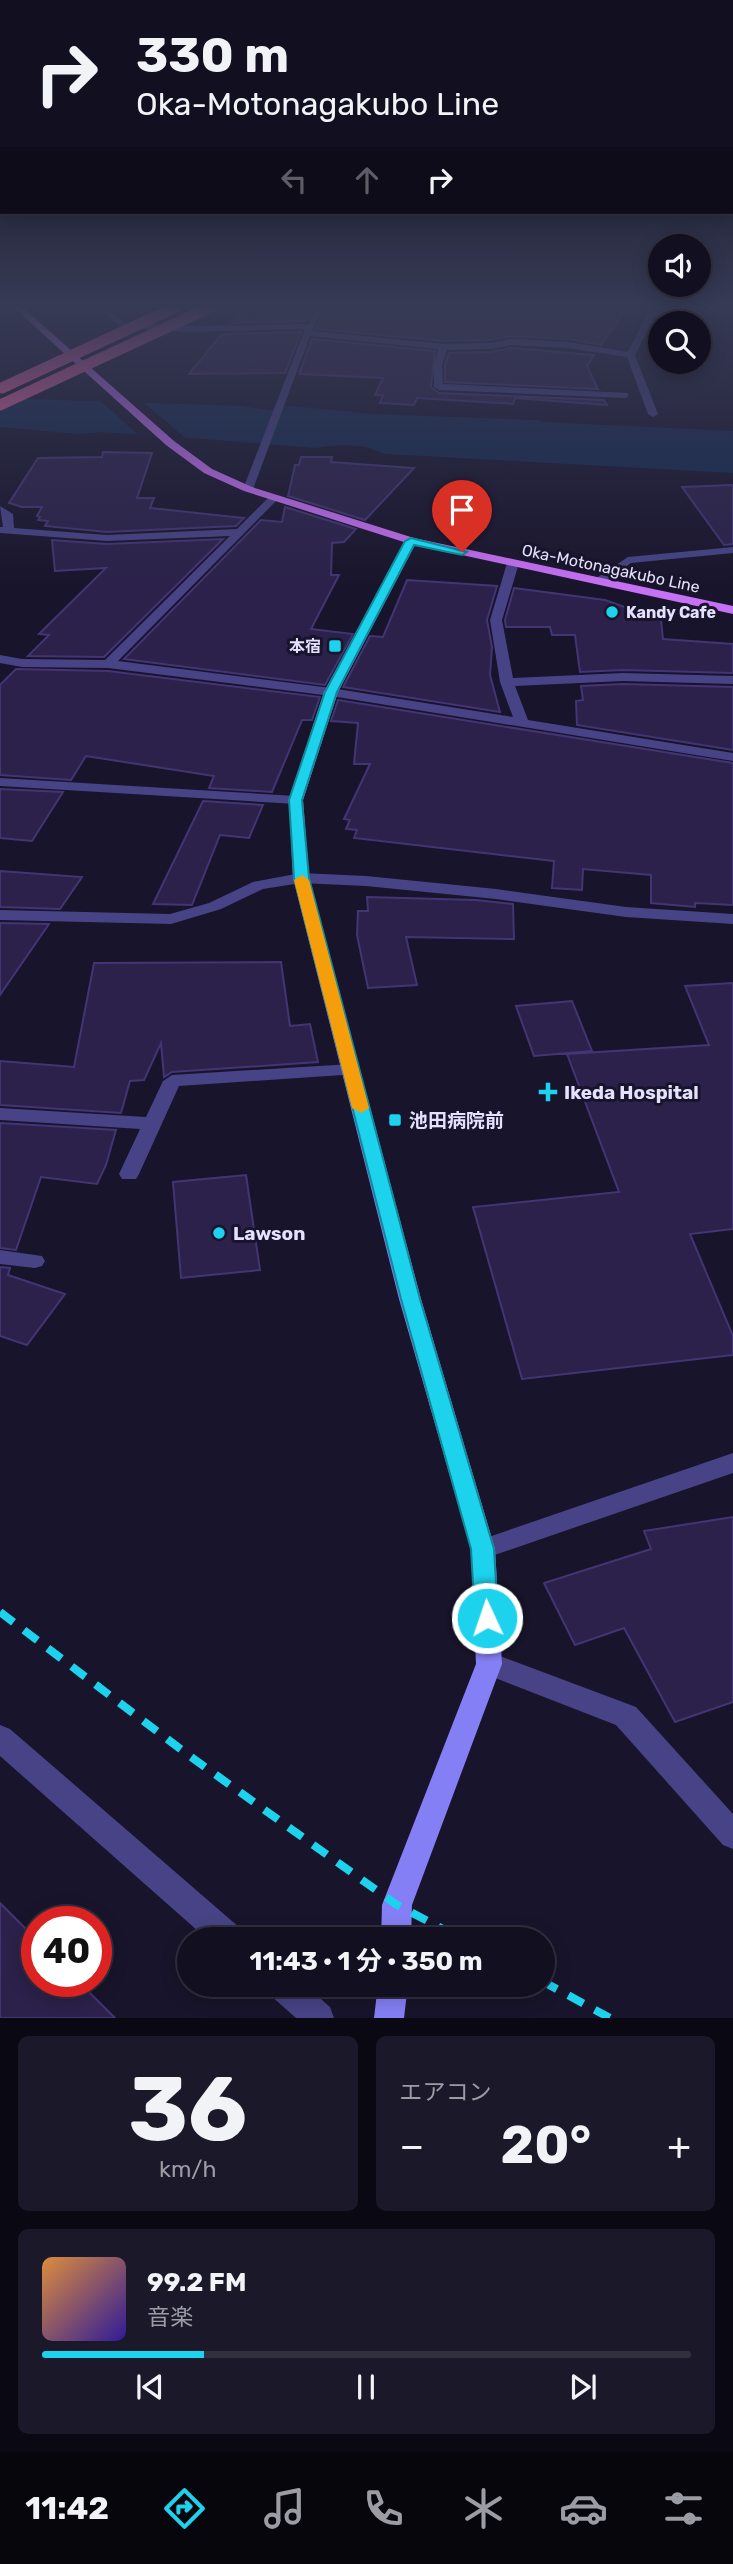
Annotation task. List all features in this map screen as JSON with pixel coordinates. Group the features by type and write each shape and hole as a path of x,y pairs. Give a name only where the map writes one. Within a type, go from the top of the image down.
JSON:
{"main road":[{"name":"Oka-Motonagakubo Line","path":"122,401 170,443 208,471 273,499 411,541 733,610"}],"street":[{"path":"248,489 260,451 281,401"},
{"path":"648,401 653,414"},
{"path":"108,664 273,499"},
{"path":"0,509 8,514 5,530 107,538 242,532"},
{"path":"396,1927 397,1905 489,1664 483,1549 410,1299 301,878 296,800 331,692 411,541"},
{"path":"598,581 628,560 733,550"},
{"path":"513,563 496,620 507,682 522,723"},
{"path":"0,659 22,663 108,664 331,692 733,757"},
{"path":"507,682 623,677 733,680"},
{"path":"0,782 296,800"},
{"path":"0,915 171,919 215,906 259,885 301,878 366,881 496,894 626,912 733,919"},
{"path":"129,1174 172,1081 351,1070"},
{"path":"0,1114 152,1124"},
{"path":"0,1256 35,1261"},
{"path":"483,1549 733,1463"},
{"path":"489,1664 626,1716 733,1835"},
{"path":"0,1738 215,1927"},
{"path":"296,1997 319,2018"},
{"path":"389,2018 391,1997"}],"water":[{"path":"0,401 96,401 242,406 268,410 292,406 374,414 733,431 733,473 387,454 353,445 315,448 0,427"}],"pier":[{"path":"100,401 142,401 189,441 142,438"}],"building":[{"path":"381,401 416,401 414,405"},
{"path":"468,401 514,401 513,404"},
{"path":"557,401 605,401 607,405"},
{"path":"103,452 152,453 137,498 154,498 150,508 244,518 236,526 107,532 45,526 48,521 38,520 40,517 37,516 42,507 22,507 9,503 38,458 102,457"},
{"path":"301,457 332,457 331,462 414,468 365,520 288,496 295,465 299,465"},
{"path":"733,485 733,544 724,545 682,487"},
{"path":"285,507 356,529 344,542 332,543 331,575 339,575 311,629 353,634 325,685 124,659 261,520 282,522"},
{"path":"223,539 104,657 28,656 49,635 39,634 106,568 55,571 52,540 107,544"},
{"path":"407,580 497,586 487,620 492,647 490,675 500,712 343,687 370,636 383,637"},
{"path":"514,588 605,600 661,620 663,639 733,644 733,673 623,670 580,672 575,635 552,635 550,627 506,627 505,620"},
{"path":"16,669 108,671 320,697 312,720 302,720 272,792 209,788 214,776 86,756 71,780 0,775 0,685"},
{"path":"623,684 733,687 733,750 577,725 576,701 583,700 581,686"},
{"path":"338,700 733,763 733,905 695,903 695,907 651,903 651,875 583,869 582,890 552,888 554,861 354,838 357,830 346,829 350,820 344,819 370,764 354,764 358,723 331,721"},
{"path":"0,789 63,792 32,841 0,838"},
{"path":"203,801 263,805 249,838 220,835 192,905 153,904"},
{"path":"0,871 82,877 60,909 0,907"},
{"path":"367,897 476,900 513,904 514,939 406,937 417,985 368,988 357,935 358,911 368,911"},
{"path":"0,923 49,924 0,995"},
{"path":"281,962 290,1026 310,1024 318,1062 172,1072 164,1077 161,1043 144,1080 130,1081 121,1113 0,1105 0,1061 74,1067 94,963"},
{"path":"733,983 733,1229 690,1234 733,1336 733,1355 522,1379 473,1207 619,1192 567,1054 709,1045 685,986"},
{"path":"572,1001 592,1051 534,1056 516,1006"},
{"path":"0,1123 116,1130 106,1165 97,1184 41,1177 16,1250 0,1248"},
{"path":"246,1175 260,1270 181,1278 173,1182"},
{"path":"0,1267 10,1268 8,1275 65,1294 27,1345 0,1336"},
{"path":"733,1517 733,1702 675,1722 624,1628 575,1645 544,1583 651,1549 644,1531"},
{"path":"0,1903 21,1924 21,1997 94,1997 115,2018 0,2018"}],"railway":[{"path":"0,1612 191,1757 397,1905 439,1927"},
{"path":"555,1988 610,2018"}],"slow traffic":[{"path":"302,880 361,1108"}],"place":[{"name":"Kandy Cafe","path":"612,612"},
{"name":"本宿","path":"335,646"},
{"name":"Ikeda Hospital","path":"548,1092"},
{"name":"池田病院前","path":"395,1120"},
{"name":"Lawson","path":"219,1233"}],"route":[{"path":"462,552 411,541 331,692 296,800 301,878 410,1299 483,1549 487,1618"}]}
